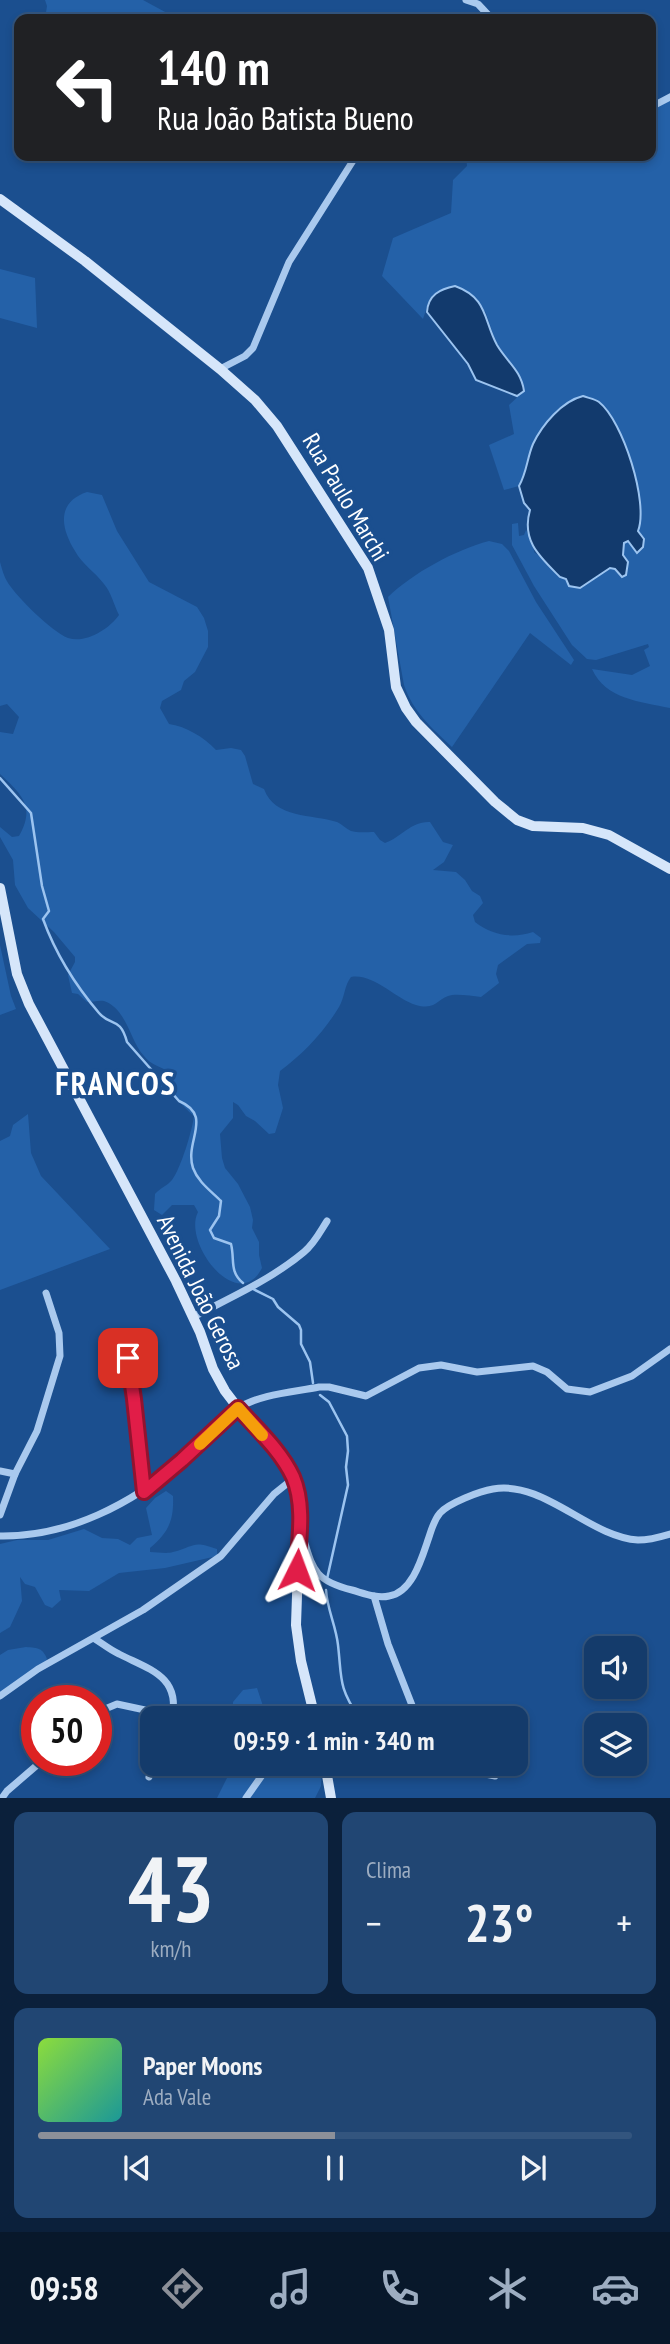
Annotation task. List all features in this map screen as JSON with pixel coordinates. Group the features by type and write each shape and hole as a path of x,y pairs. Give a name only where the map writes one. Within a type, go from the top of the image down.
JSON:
{"street":[{"path":"466,0 478,4 487,14"},
{"path":"220,369 245,356 253,348 289,262 353,161"},
{"name":"Rua Paulo Marchi","path":"0,199 85,261 220,369 255,400 289,441 315,488 368,568 389,630 396,687 406,708 416,722 495,802 517,820 533,826 583,828 609,835 670,869"},
{"name":"Avenida João Gerosa","path":"0,888 21,989 176,1281 214,1369 238,1408 270,1444 293,1478 300,1507 296,1625 312,1706"},
{"path":"193,1317 304,1252 327,1221"},
{"path":"0,1515 15,1474 37,1431 60,1356 59,1333 46,1293"},
{"path":"124,1338 144,1492"},
{"path":"0,1536 24,1536 104,1513 144,1492 238,1408 266,1398 319,1387 366,1396 419,1368 440,1365 477,1372 533,1366 547,1372 567,1389 590,1392 632,1376 670,1349"},
{"path":"0,1471 15,1474"},
{"path":"0,1696 37,1669 95,1639 152,1604 221,1556 274,1493 293,1478"},
{"path":"299,1527 318,1576 337,1587 389,1597 402,1591 410,1581 441,1511 449,1505 493,1489 513,1489 539,1497 615,1535 638,1540 670,1534"},
{"path":"374,1596 388,1644 412,1706"},
{"path":"95,1639 117,1653 152,1668 163,1678 174,1706"},
{"path":"112,1707 117,1704 140,1709"},
{"path":"2,1798 24,1776"},
{"path":"246,1798 262,1776"},
{"path":"327,1776 331,1798"}],"shaded area":[{"path":"45,0 143,0 169,14 46,14"},
{"path":"670,97 670,708 625,698 598,679 592,669 632,675 650,666 644,650 649,647 648,644 596,660 587,659 572,645 534,586 512,545 512,524 518,523 519,536 524,535 526,530 533,542 534,552 580,588 610,568 617,573 624,543 638,531 573,399 551,419 537,437 519,486 504,490 489,445 514,434 509,405 524,391 520,377 497,343 485,311 429,301 423,319 382,276 393,238 451,213 453,180 467,166 466,161 656,161 656,104"},
{"path":"0,269 35,278 37,328 0,318"},
{"path":"455,286 474,297 483,310 497,345 520,377 524,391 517,396 476,380 468,364 427,312 432,297"},
{"path":"583,396 597,401 608,412 625,444 640,502 638,531 644,539 643,547 637,553 628,541 624,543 623,555 628,562 626,575 622,577 615,569 610,568 580,588 569,586 566,579 560,577 534,548 528,531 530,510 524,503 519,486 533,444 542,429 560,408"},
{"path":"87,492 102,495 117,531 149,582 197,607 204,618 208,631 208,647 195,672 184,681 181,690 162,701 160,708 169,724 194,733 216,750 241,750 253,784 264,789 269,799 285,811 337,822 353,832 374,832 385,843 417,824 430,822 443,842 453,845 444,862 433,870 456,872 472,891 480,896 483,903 473,915 475,922 503,935 533,932 541,938 540,943 527,944 498,965 496,974 499,983 481,997 452,995 433,1005 416,1005 368,979 351,977 341,1003 327,1025 305,1050 280,1071 278,1085 283,1108 275,1133 269,1134 233,1102 233,1118 220,1134 222,1158 225,1168 238,1184 250,1207 262,1268 252,1280 240,1283 227,1279 205,1256 198,1240 195,1225 198,1212 194,1205 172,1205 162,1215 154,1210 155,1194 172,1180 179,1167 194,1116 173,1096 158,1087 157,1083 166,1077 168,1071 152,1063 139,1050 118,1011 104,1001 87,1002 78,994 72,993 68,975 75,957 54,932 28,908 15,885 13,860 0,837 0,827 12,837 19,836 24,826 26,808 20,794 0,774 0,732 13,734 19,717 7,704 0,706 0,562 12,589 35,613 61,634 68,638 82,639 109,625 119,615 111,595 78,556 64,524 64,516 70,502"},
{"path":"489,541 502,544 509,551 536,602 574,660 571,665 530,633 452,747 424,719 408,695 388,597 435,563"},
{"path":"0,945 16,1009 0,1015"},
{"path":"28,1114 31,1153 41,1176 110,1249 0,1290 0,1141 10,1136 13,1125"},
{"path":"166,1491 173,1496 171,1519 166,1531 150,1548 150,1552 171,1553 198,1544 217,1549 217,1556 165,1568 119,1573 89,1591 59,1590 61,1600 52,1608 45,1605 35,1587 25,1584 20,1577 22,1601 10,1627 0,1633 0,1544 17,1540 48,1540 84,1529 102,1538 118,1539 130,1545 137,1538 152,1535 146,1508"},
{"path":"26,1647 40,1649 47,1659 43,1666 0,1697 0,1655 8,1650"},
{"path":"257,1688 263,1706 233,1706 233,1702 243,1690"},
{"path":"228,1776 321,1776 321,1786 315,1798 217,1798"}],"waterway":[{"path":"0,778 31,813 42,886 49,911 43,919 67,968 99,1013 121,1028 127,1042 179,1101 195,1114 196,1130 191,1158 193,1168 201,1182 221,1201 219,1216 210,1230 214,1238 231,1244 234,1270 243,1283"},
{"path":"253,1289 273,1299 278,1307 299,1325 301,1344 310,1362 313,1383"},
{"path":"320,1395 329,1402 347,1436 348,1451 348,1485 327,1579"},
{"path":"326,1590 337,1638 342,1683 352,1706"}],"slow traffic":[{"path":"200,1444 238,1408 262,1435"}],"district":[{"name":"FRANCOS","path":"116,1083"}],"route":[{"path":"128,1358 144,1492 238,1408 270,1444 293,1478 300,1507 297,1570"}]}
